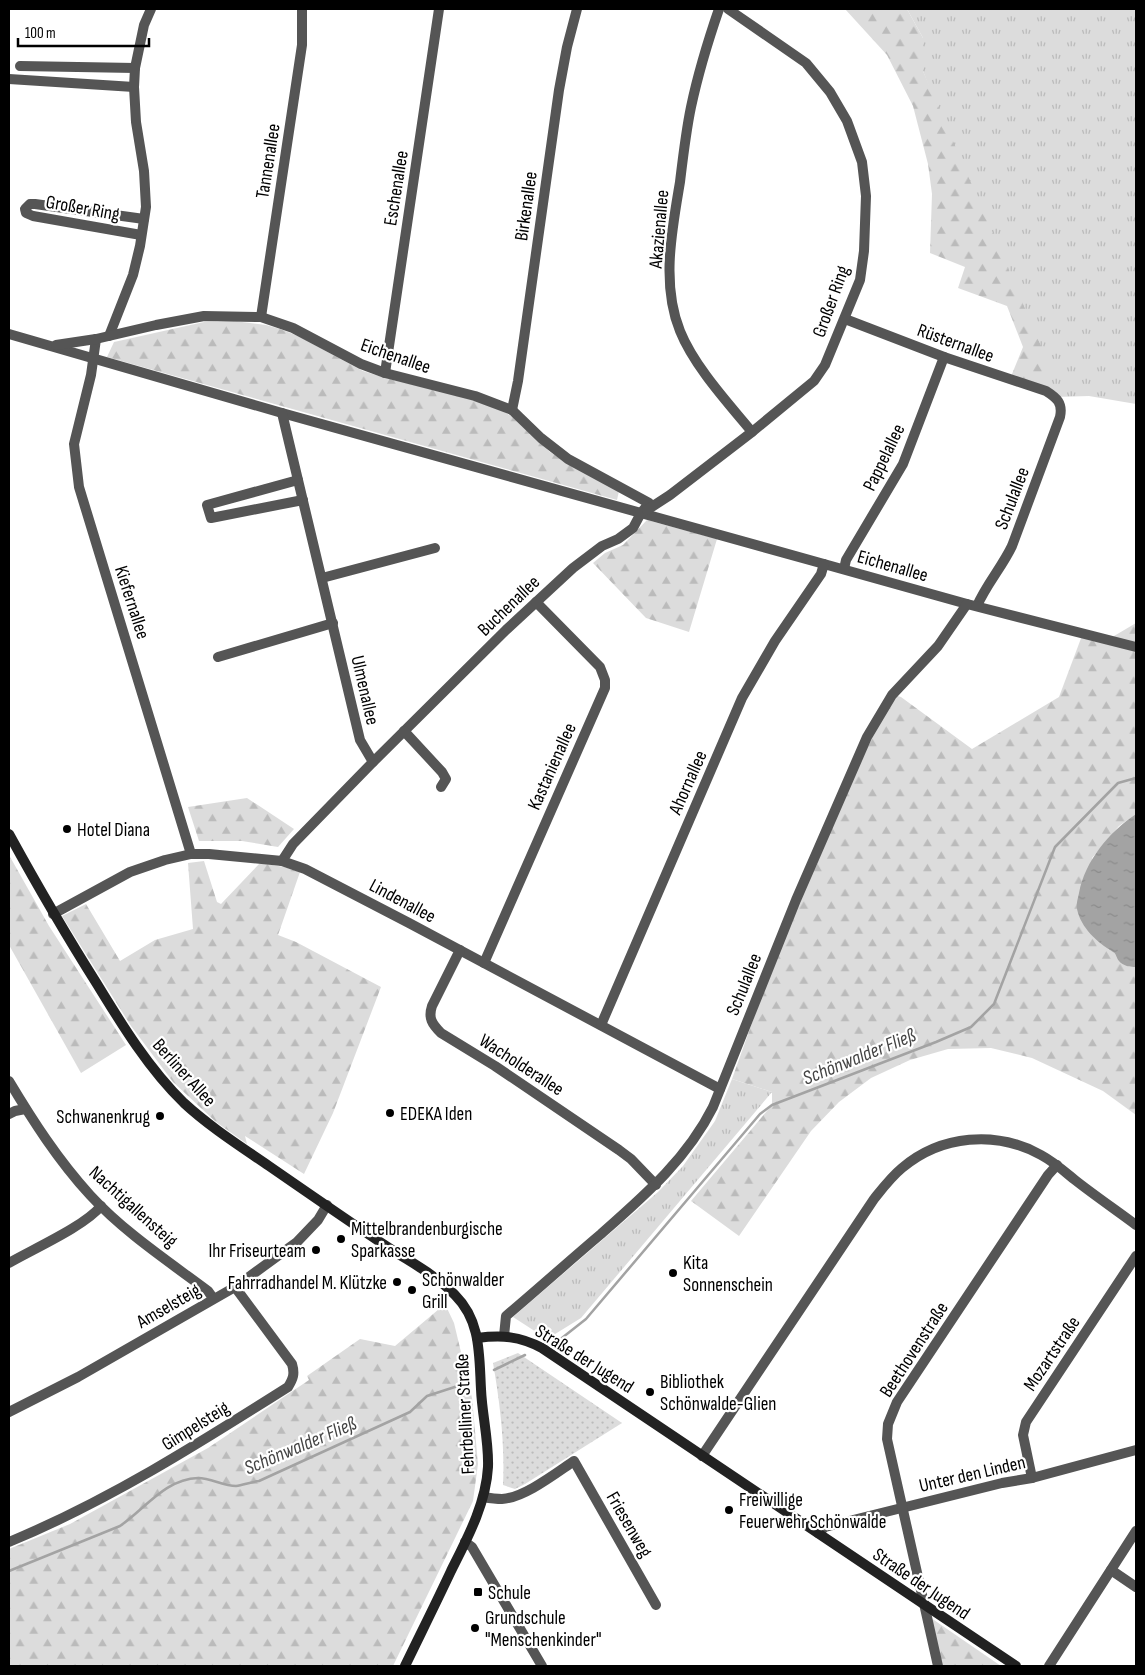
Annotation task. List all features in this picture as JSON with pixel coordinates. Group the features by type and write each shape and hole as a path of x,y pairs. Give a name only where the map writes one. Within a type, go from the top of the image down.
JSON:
{"main road":[{"name":"Berliner Allee","path":"9,834 53,914 134,1041 164,1081 183,1102 224,1135 436,1278"},
{"name":"Fehrbelliner Straße","path":"405,1666 465,1542 483,1497 488,1468 477,1338 473,1321 467,1308 436,1278"},
{"name":"Straße der Jugend","path":"477,1338 504,1336 526,1340 542,1348 1016,1666"}],"street":[{"name":"Großer Ring","path":"109,336 133,274 146,207 144,171 136,122 134,87 135,68 144,25 151,9"},
{"name":"Tannenallee","path":"261,317 302,44 302,9"},
{"name":"Eschenallee","path":"385,373 439,9"},
{"name":"Birkenallee","path":"512,410 518,381 559,90 567,47 578,9"},
{"name":"Akazienallee","path":"719,9 701,66 691,107 670,243 671,288 680,332 697,361 752,432"},
{"name":"Großer Ring","path":"641,513 670,495 789,404 814,381 825,365 860,280 866,225 866,196 862,162 847,121 830,92 806,63 728,9"},
{"path":"20,66 135,68"},
{"path":"9,79 134,87"},
{"name":"Großer Ring","path":"141,235 33,216 26,213 25,209 30,204 35,204 144,219"},
{"name":"Eichenallee","path":"50,346 96,339 204,316 261,317 293,328 361,364 385,373 475,396 512,410 541,438 568,459 649,503 641,513"},
{"name":"Rüsternallee","path":"844,319 944,357 1046,391 1056,397"},
{"name":"Eichenallee","path":"9,334 282,413 966,604 1136,647"},
{"path":"94,358 96,339"},
{"name":"Pappelallee","path":"844,569 846,560 902,464 944,357"},
{"name":"Kiefernallee","path":"94,358 74,444 79,487 190,854"},
{"name":"Schulallee","path":"977,606 989,583 1006,558 1034,487 1062,409 1056,397"},
{"name":"Ulmenallee","path":"282,413 360,740 372,762"},
{"path":"298,480 207,505 211,518 302,500"},
{"name":"Buchenallee","path":"282,860 293,844 372,762 536,602 588,556 633,528 641,513"},
{"path":"322,578 435,548"},
{"name":"Ahornallee","path":"601,1025 742,698 776,641 821,574 824,564"},
{"name":"Kastanienallee","path":"484,963 604,688 605,680 600,667 536,602"},
{"name":"Schulallee","path":"504,1336 506,1316 656,1185 683,1155 696,1137 709,1115 800,891 867,736 892,695 938,646 966,604"},
{"path":"218,657 333,624"},
{"path":"404,731 442,772 446,779 441,787"},
{"name":"Lindenallee","path":"53,914 130,872 190,854 282,860 305,869 460,950 720,1089"},
{"name":"Wacholderallee","path":"460,950 429,1013 434,1026 441,1033 495,1066 620,1150 656,1185"},
{"name":"Nachtigallensteig","path":"9,1080 25,1109 54,1153 102,1206 130,1231 208,1291 214,1298"},
{"path":"9,1114 25,1109"},
{"path":"702,1456 874,1199 902,1168 922,1154 957,1141 974,1139 992,1139 1023,1146 1057,1165 1136,1225"},
{"name":"Beethovenstraße","path":"938,1666 887,1439 888,1424 891,1413 1048,1175 1057,1165"},
{"name":"Amselsteig","path":"9,1412 78,1377 234,1287 298,1242 318,1220 328,1205"},
{"path":"9,1263 70,1229 102,1206"},
{"name":"Mozartstraße","path":"1032,1478 1023,1435 1026,1422 1136,1256"},
{"name":"Gimpelsteig","path":"9,1542 65,1517 169,1462 288,1387 293,1380 292,1364 234,1287"},
{"name":"Unter den Linden","path":"818,1533 825,1527 1002,1483 1032,1478 1136,1450"},
{"name":"Friesenweg","path":"483,1497 511,1498 538,1484 574,1461 656,1604"},
{"path":"1049,1666 1136,1531"},
{"path":"465,1542 472,1547 542,1666"},
{"path":"1111,1570 1136,1587"}],"green space":[{"path":"845,9 907,9 923,38 923,71 1047,360 1046,391 1010,379 1023,347 1007,306 958,288 965,267 930,253 932,194 928,164 913,106 887,55"},
{"path":"907,9 1136,9 1136,404 1089,396 1055,397 1046,391 923,71 923,38"},
{"path":"234,321 266,325 280,329 298,336 363,371 472,399 499,409 513,417 550,452 619,491 617,500 107,357 114,342 204,322"},
{"path":"647,520 717,539 689,632 646,618 593,563 605,553 623,545"},
{"path":"1136,623 1136,814 1119,826 1092,858 1108,949 1116,953 1129,967 1136,967 1136,1115 1103,1091 1032,1058 991,1048 948,1049 910,1060 871,1078 839,1102 811,1131 739,1236 691,1201 772,1105 772,1092 732,1079 796,900 892,695 901,697 972,749 1059,697 1083,633 1109,639"},
{"path":"247,798 294,829 278,847 242,841 199,841 188,807"},
{"path":"9,855 49,926 126,1045 81,1073 9,945"},
{"path":"204,861 217,902 221,904 260,863 300,872 278,935 296,942 381,987 333,1113 304,1174 245,1136 247,1144 216,1122 173,1082 131,1026 62,916 86,904 120,961 155,940 193,929 188,863"},
{"path":"732,1079 772,1092 581,1318 547,1339 513,1317 658,1192 683,1166 715,1121"},
{"path":"445,1304 454,1323 472,1398 478,1464 473,1501 393,1666 9,1666 9,1549 70,1524 208,1448 309,1380 307,1376 360,1339 395,1346"},
{"path":"518,1353 622,1423 515,1489 503,1485 501,1424 493,1363"},
{"path":"931,1618 1001,1666 940,1666"}],"water":[{"path":"1136,814 1136,967 1121,963 1114,953 1090,934 1079,916 1077,905 1082,881 1100,848 1117,829"}],"waterway":[{"name":"Schönwalder Fließ","path":"553,1345 586,1319 760,1114 772,1105 971,1027 994,1004 1055,847 1118,783 1136,778"},
{"name":"Schönwalder Fließ","path":"494,1370 525,1355"},
{"name":"Schönwalder Fließ","path":"9,1571 120,1526 165,1489 175,1484 198,1478 236,1486 259,1481 410,1412 427,1396 464,1384"}],"place":[{"name":"Hotel Diana","path":"67,829"},
{"name":"EDEKA Iden","path":"390,1113"},
{"name":"Schwanenkrug","path":"160,1116"},
{"name":"Mittelbrandenburgische Sparkasse","path":"341,1239"},
{"name":"Ihr Friseurteam","path":"316,1250"},
{"name":"Kita Sonnenschein","path":"673,1273"},
{"name":"Fahrradhandel M. Klützke","path":"397,1282"},
{"name":"Schönwalder Grill","path":"412,1290"},
{"name":"Bibliothek Schönwalde-Glien","path":"650,1392"},
{"name":"Freiwillige Feuerwehr Schönwalde","path":"729,1510"},
{"name":"Schule","path":"478,1592"},
{"name":"Grundschule \"Menschenkinder\"","path":"475,1628"}]}
